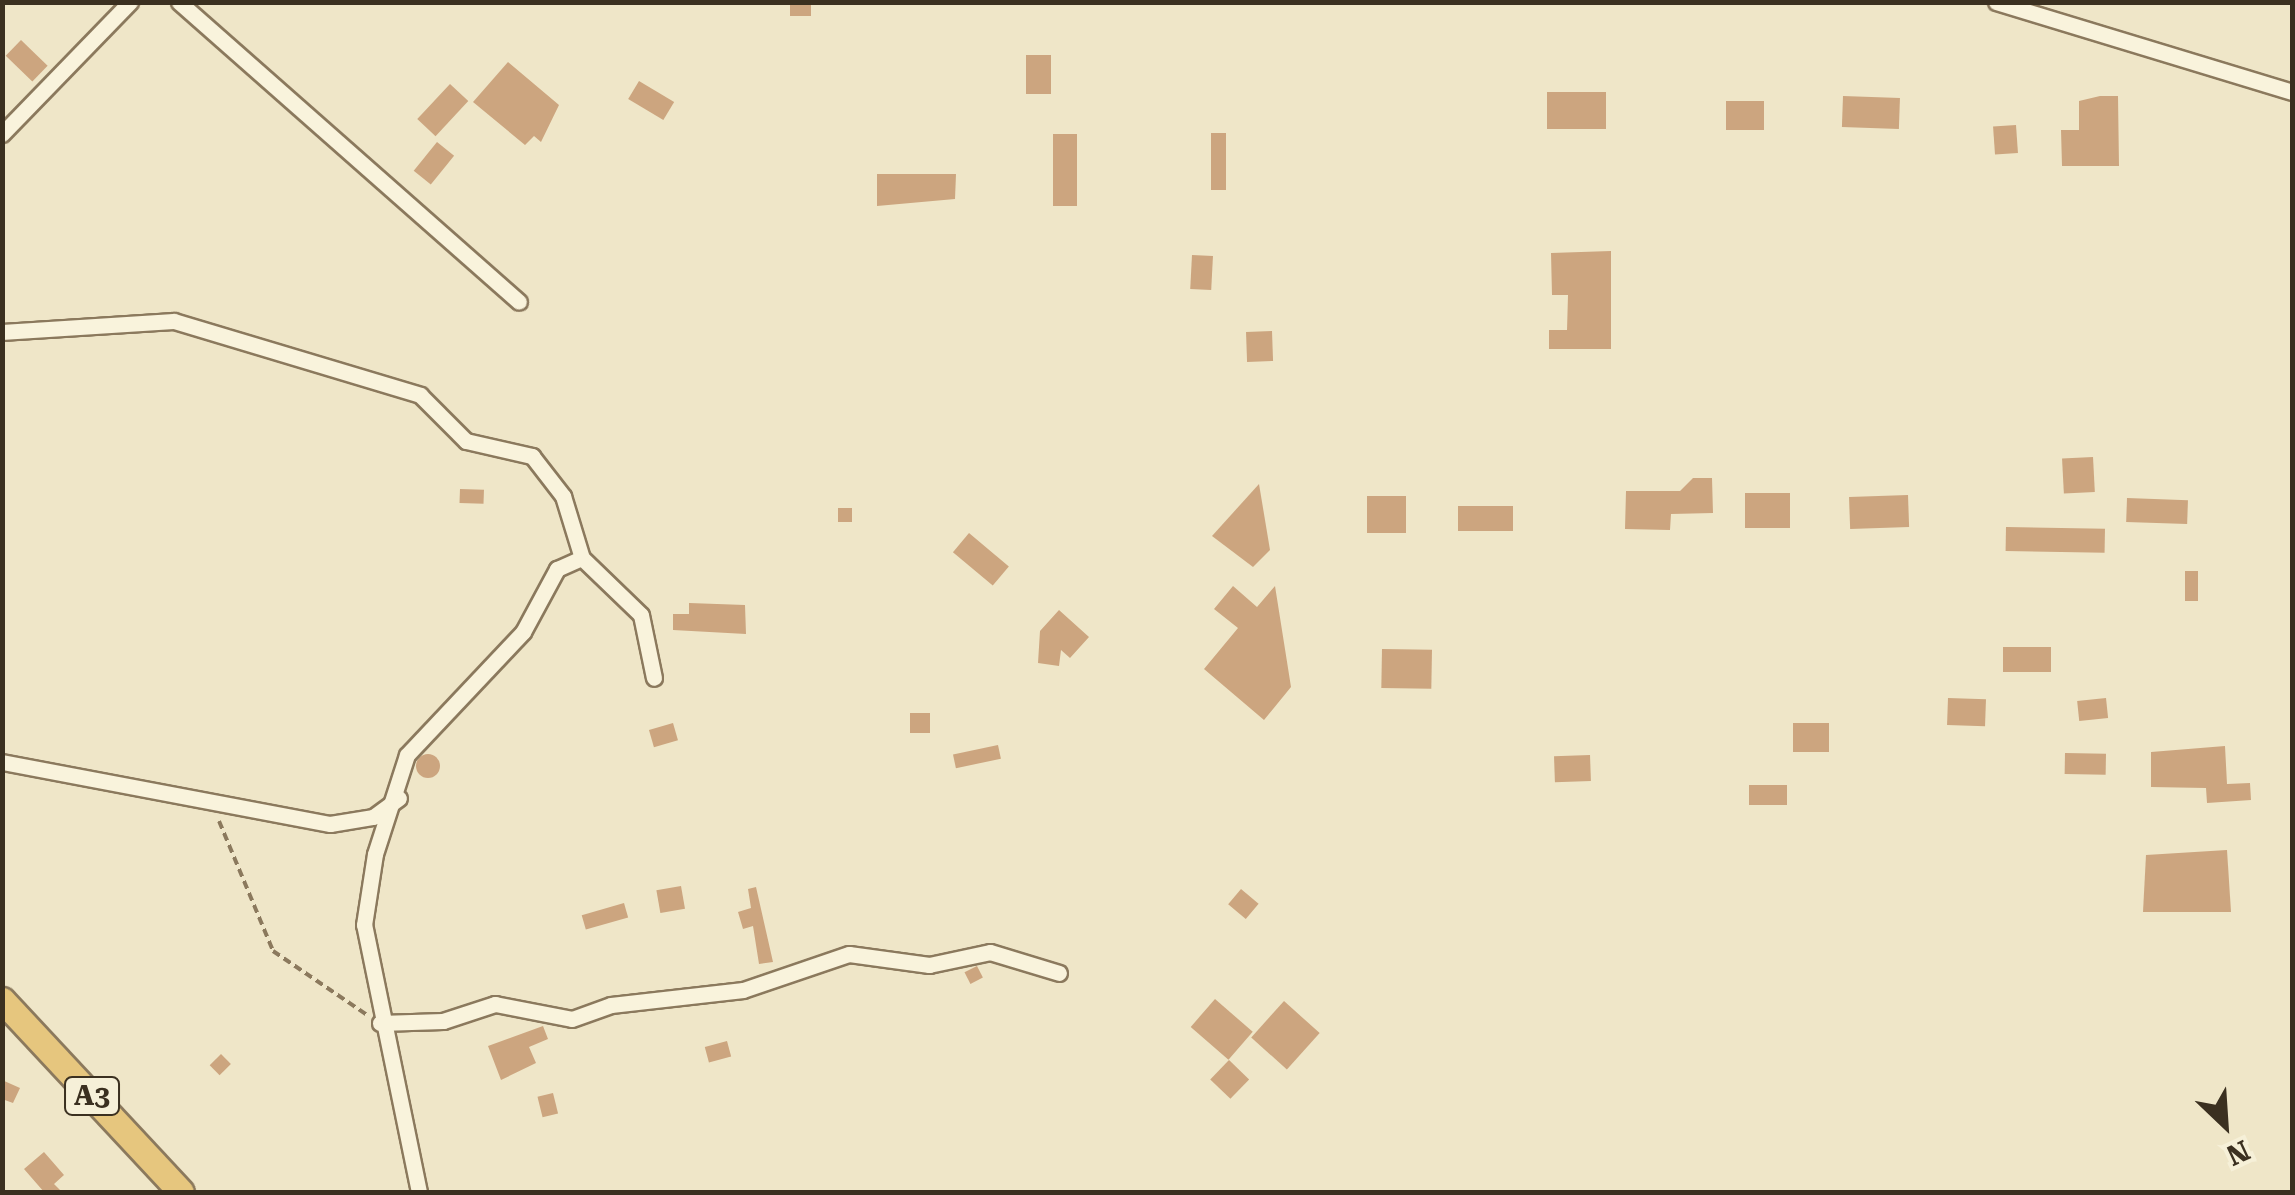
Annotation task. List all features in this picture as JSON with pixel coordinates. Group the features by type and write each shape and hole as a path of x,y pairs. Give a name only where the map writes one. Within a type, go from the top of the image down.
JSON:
{"highway":[{"name":"A3","path":"2,1000 181,1192"}],"street":[{"path":"2,134 130,2"},
{"path":"179,2 519,302"},
{"path":"1996,2 2292,92"},
{"path":"2,332 174,321 420,395 466,441 532,456 562,496 582,558 641,615 654,678"},
{"path":"419,1192 380,1023 365,901 399,798 406,754 523,632 557,569 582,558"},
{"path":"2,762 212,806 330,824 373,818 399,798"},
{"path":"380,1023 431,1022 495,1004 572,1019 612,1005 743,990 849,954 929,965 990,952 1059,973"}],"path":[{"path":"212,806 272,952 380,1023"}],"building":[{"path":"790,2 811,2 811,16 790,16"},
{"path":"21,40 48,66 32,82 6,56"},
{"path":"1026,55 1051,55 1051,94 1026,94"},
{"path":"508,62 559,105 541,142 534,136 525,145 473,102"},
{"path":"639,81 674,102 663,120 628,99"},
{"path":"450,84 468,101 436,136 417,119"},
{"path":"1547,92 1606,92 1606,129 1547,129"},
{"path":"1843,96 1900,98 1899,129 1842,127"},
{"path":"2118,96 2119,166 2062,166 2061,130 2079,130 2079,101"},
{"path":"1726,101 1764,101 1764,130 1726,130"},
{"path":"2016,125 2018,153 1995,155 1993,127"},
{"path":"1211,133 1226,133 1226,190 1211,190"},
{"path":"1053,134 1077,134 1077,206 1053,206"},
{"path":"437,142 454,156 431,185 414,171"},
{"path":"877,174 956,174 955,199 877,206"},
{"path":"1611,251 1611,349 1549,349 1549,330 1567,330 1568,295 1552,295 1551,253"},
{"path":"1192,255 1213,256 1211,290 1190,289"},
{"path":"1272,331 1273,361 1247,362 1246,332"},
{"path":"2093,457 2095,492 2064,494 2062,459"},
{"path":"1693,478 1712,478 1713,513 1671,514 1670,530 1625,529 1626,491 1680,491"},
{"path":"1259,484 1270,550 1253,567 1212,536"},
{"path":"460,489 484,490 483,504 460,503"},
{"path":"1745,493 1790,493 1790,528 1745,528"},
{"path":"1908,495 1909,527 1850,529 1849,497"},
{"path":"1367,496 1406,496 1406,533 1367,533"},
{"path":"2127,498 2188,500 2187,524 2126,522"},
{"path":"1458,506 1513,506 1513,531 1458,531"},
{"path":"838,508 852,508 852,522 838,522"},
{"path":"2006,527 2105,529 2105,553 2006,551"},
{"path":"969,533 1009,566 993,586 953,552"},
{"path":"2185,571 2198,571 2198,601 2185,601"},
{"path":"1233,586 1257,607 1275,586 1291,687 1264,720 1204,669 1238,628 1214,609"},
{"path":"689,603 745,605 746,634 673,630 673,614 689,614"},
{"path":"1059,610 1089,637 1070,658 1061,650 1059,666 1038,663 1040,631"},
{"path":"2003,647 2051,647 2051,672 2003,672"},
{"path":"1382,649 1432,650 1431,689 1381,688"},
{"path":"1948,698 1986,699 1985,726 1947,725"},
{"path":"2106,698 2108,718 2079,721 2077,701"},
{"path":"910,713 930,713 930,733 910,733"},
{"path":"673,723 678,740 654,747 649,730"},
{"path":"1793,723 1829,723 1829,752 1793,752"},
{"path":"998,745 1001,759 956,768 953,755"},
{"path":"2225,746 2227,784 2250,783 2251,800 2207,803 2206,788 2151,787 2151,752"},
{"path":"2065,753 2106,754 2106,775 2065,774"},
{"path":"428,754 437,757 437,775 428,778 419,775 416,766 419,757"},
{"path":"1590,755 1591,781 1555,782 1554,756"},
{"path":"1749,785 1787,785 1787,805 1749,805"},
{"path":"2227,850 2231,912 2143,912 2146,855"},
{"path":"681,886 685,909 660,913 656,890"},
{"path":"756,887 773,962 759,964 753,926 743,929 738,912 751,908 748,889"},
{"path":"1241,889 1259,904 1246,919 1228,904"},
{"path":"624,903 628,917 586,930 582,915"},
{"path":"977,966 983,978 970,984 965,972"},
{"path":"1215,999 1253,1032 1228,1060 1191,1027"},
{"path":"1284,1001 1320,1033 1287,1070 1251,1037"},
{"path":"543,1026 548,1039 529,1047 536,1063 501,1080 488,1046"},
{"path":"727,1041 731,1056 709,1062 705,1047"},
{"path":"221,1054 231,1064 220,1075 210,1065"},
{"path":"1229,1060 1249,1079 1230,1099 1210,1079"},
{"path":"2,1080 20,1088 13,1103 2,1099"},
{"path":"553,1093 558,1113 543,1117 537,1097"},
{"path":"44,1152 64,1175 54,1184 62,1192 44,1192 24,1169"}]}
